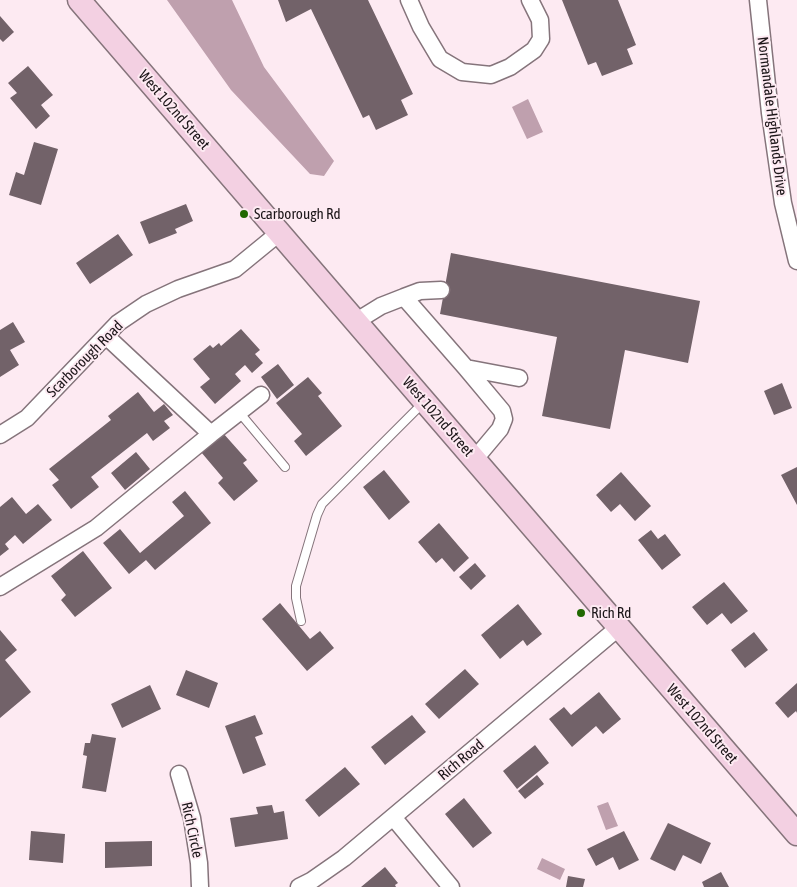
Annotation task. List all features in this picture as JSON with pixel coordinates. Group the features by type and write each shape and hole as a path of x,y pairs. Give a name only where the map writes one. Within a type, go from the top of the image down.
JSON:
{"street":[{"name":"West 102nd Street","path":"79,0 797,834"},
{"path":"409,0 421,28 440,58 462,72 491,75 510,67 534,50 541,39 540,20 530,0"},
{"name":"Normandale Highlands Drive","path":"758,0 770,113 783,203 797,261"},
{"name":"Scarborough Road","path":"0,435 27,418 118,323 146,304 178,289 235,269 279,234"},
{"path":"355,322 381,306 420,291 441,290"},
{"path":"404,297 502,411 504,419 500,429 474,460"},
{"path":"106,336 211,434"},
{"path":"466,368 519,378"},
{"path":"0,587 96,528 260,395"},
{"name":"Rich Road","path":"299,887 344,858 618,628"},
{"name":"Rich Circle","path":"179,774 192,818 199,863 200,887"},
{"path":"393,817 451,887"}],"lane":[{"path":"301,622 296,598 296,586 322,504 424,402"},
{"path":"239,412 285,467"}],"shaded area":[{"path":"167,0 232,0 264,67 334,161 324,176 310,174 231,90"},
{"path":"528,99 543,132 527,139 512,107"},
{"path":"608,802 618,826 606,830 597,806"},
{"path":"542,858 565,869 560,880 537,869"}],"building":[{"path":"278,0 368,0 413,94 401,100 408,115 376,130 369,115 363,118 311,9 286,22"},
{"path":"562,0 618,0 636,45 627,49 633,64 602,76 596,62 588,65"},
{"path":"0,16 14,32 3,42 0,39"},
{"path":"28,66 53,95 41,105 50,116 36,129 10,98 17,93 8,83"},
{"path":"34,142 58,149 41,205 9,195 16,172 24,175"},
{"path":"186,204 193,221 175,229 177,233 149,244 140,222"},
{"path":"118,234 133,255 90,284 76,263"},
{"path":"451,253 700,301 688,363 625,350 610,429 542,416 557,337 440,314"},
{"path":"13,322 25,342 10,350 19,365 0,377 0,330"},
{"path":"241,329 260,350 255,354 263,363 252,373 245,365 235,374 241,381 215,404 200,387 210,379 193,359 210,345 213,348 219,343 221,346"},
{"path":"278,364 294,385 277,399 261,377"},
{"path":"308,377 322,393 318,396 342,426 306,456 294,441 302,434 276,403"},
{"path":"782,383 792,408 774,415 764,391"},
{"path":"138,392 154,412 164,404 173,415 164,421 170,428 153,441 147,433 91,477 99,487 71,509 52,485 59,480 49,469 111,420 108,416"},
{"path":"223,433 247,460 243,463 258,481 234,501 218,483 223,478 201,452"},
{"path":"136,452 150,469 125,490 111,473"},
{"path":"797,467 797,505 781,475"},
{"path":"384,470 410,502 389,520 363,487"},
{"path":"621,472 651,506 635,521 620,504 611,512 596,495"},
{"path":"185,491 211,523 155,570 146,560 129,574 103,543 120,529 140,553 184,516 172,502"},
{"path":"12,497 26,514 38,504 52,520 23,544 15,535 5,544 9,549 0,556 0,507"},
{"path":"439,523 469,558 454,572 442,558 436,563 418,542"},
{"path":"651,530 658,539 665,534 681,555 662,570 638,540"},
{"path":"83,551 112,588 75,617 61,600 66,595 51,576"},
{"path":"475,563 486,576 471,590 459,577"},
{"path":"724,582 748,611 731,624 722,613 707,625 692,607"},
{"path":"280,603 310,639 320,631 334,648 307,671 262,619"},
{"path":"518,604 542,634 527,646 523,640 500,659 481,635"},
{"path":"0,630 17,650 5,660 31,692 0,718"},
{"path":"754,632 768,650 745,668 731,650"},
{"path":"465,669 479,684 439,719 425,704"},
{"path":"186,670 218,683 209,708 176,695"},
{"path":"797,683 797,713 796,711 788,718 775,703"},
{"path":"150,685 161,709 122,728 111,704"},
{"path":"599,692 621,719 603,734 596,726 572,747 549,719 564,707 571,715"},
{"path":"255,715 263,734 255,737 266,765 243,774 225,726"},
{"path":"412,715 426,732 385,765 371,747"},
{"path":"92,734 116,738 106,792 82,788 87,756 83,755 85,743 90,743"},
{"path":"535,745 549,763 517,789 503,771"},
{"path":"345,767 360,784 319,817 305,800"},
{"path":"537,775 544,784 525,799 518,791"},
{"path":"464,798 492,833 473,848 445,814"},
{"path":"272,805 274,813 284,811 288,839 235,847 230,818 258,814 256,807"},
{"path":"668,823 711,843 701,864 683,855 675,871 650,859"},
{"path":"31,831 65,834 63,863 29,860"},
{"path":"624,831 639,860 619,870 613,857 596,866 587,849"},
{"path":"152,841 152,866 105,868 105,842"},
{"path":"385,867 398,883 395,885 396,887 361,887"},
{"path":"721,872 729,887 704,887 702,882"},
{"path":"568,876 585,879 583,887 566,887"}],"place":[{"name":"Scarborough Rd","path":"244,214"},
{"name":"Rich Rd","path":"581,613"}]}
